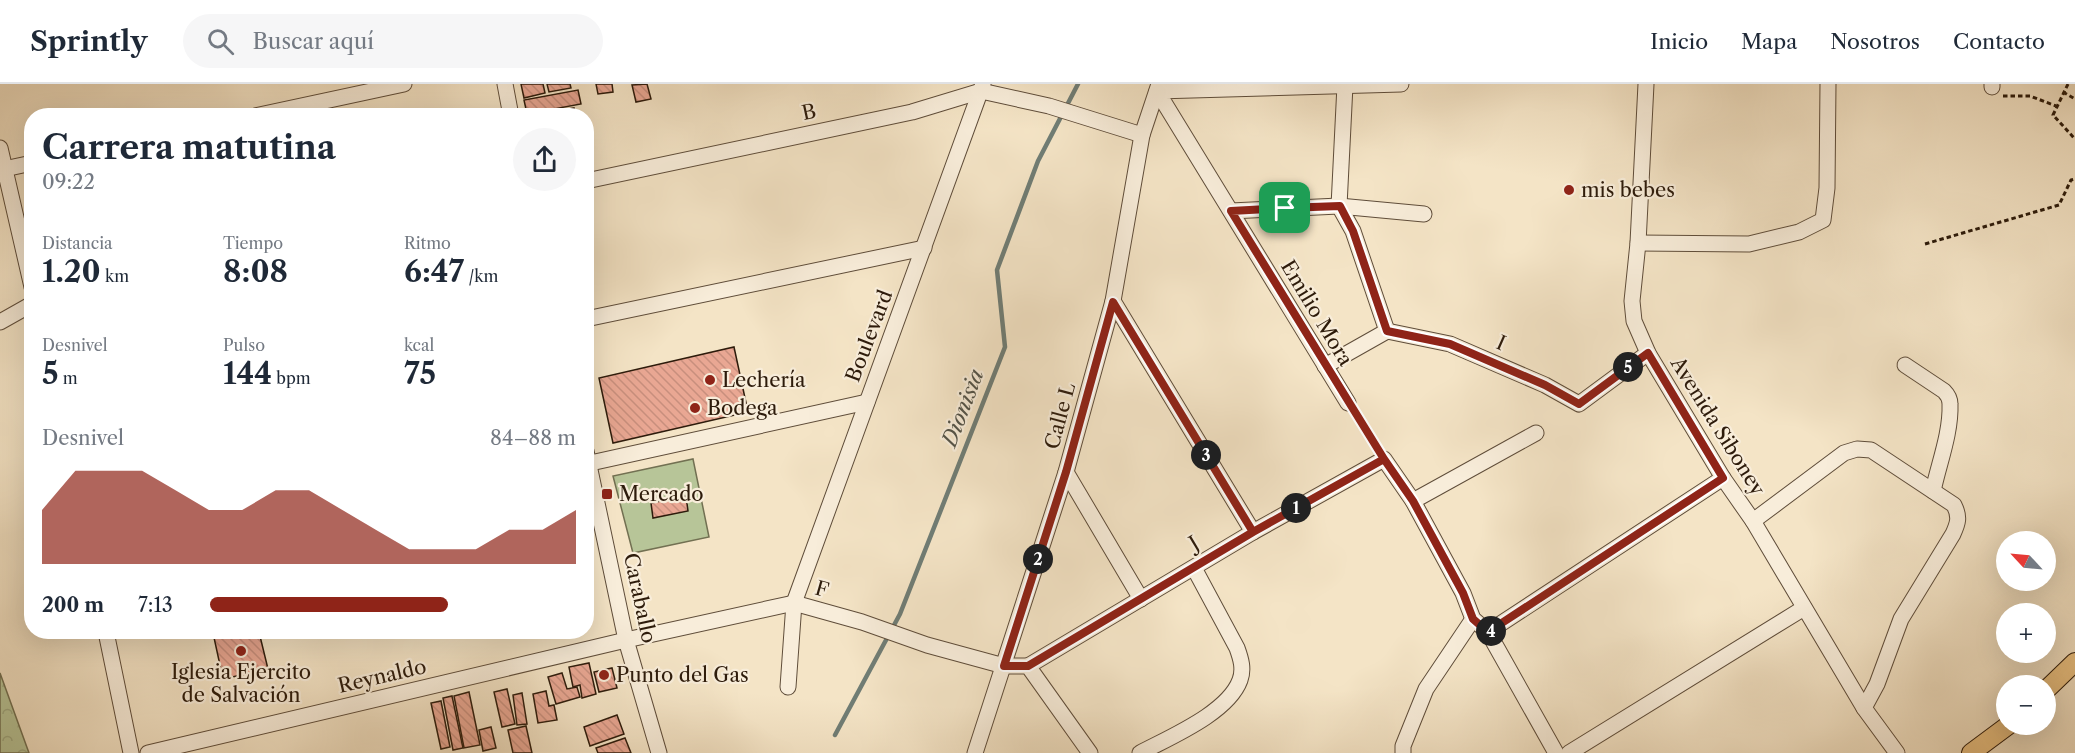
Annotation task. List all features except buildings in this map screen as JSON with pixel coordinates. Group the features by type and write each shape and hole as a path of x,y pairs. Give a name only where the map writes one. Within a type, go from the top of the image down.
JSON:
{"main road":[{"path":"2056,680 2075,662"},
{"path":"1971,753 1996,734"}],"street":[{"path":"292,108 404,84"},
{"path":"505,84 510,108"},
{"path":"1158,87 1401,84"},
{"name":"Avenida Siboney","path":"1646,84 1638,243 1632,301 1634,321 1648,353 1723,478 1753,521 1864,708 1897,753"},
{"path":"1638,243 1749,244 1799,232 1823,220 1827,188 1828,84"},
{"path":"1326,366 1387,331 1353,231 1340,206 1345,85"},
{"name":"Calle L","path":"975,753 1066,472 1113,302 1142,135 1158,87"},
{"name":"Emilio Mora","path":"1158,87 1348,403"},
{"name":"B","path":"594,179 912,112 982,88 1142,135"},
{"name":"Boulevard","path":"788,687 794,603 982,88"},
{"path":"0,148 2,169 24,256"},
{"path":"2,169 24,165"},
{"path":"1231,211 1340,206 1424,214"},
{"path":"594,317 924,248"},
{"path":"1113,302 1253,532"},
{"path":"0,322 24,308"},
{"name":"I","path":"1387,331 1450,344 1545,385 1579,404 1648,353"},
{"path":"1905,365 1944,391 1949,397 1947,429 1933,491"},
{"path":"594,458 867,402"},
{"path":"1413,501 1536,433"},
{"path":"1753,521 1844,453 1857,449 1871,450 1954,505 1959,514 1953,534 1900,619 1877,684 1864,708"},
{"path":"1384,459 1413,501 1463,593 1473,619 1488,632 1556,753"},
{"name":"J","path":"1028,666 1253,532 1384,459"},
{"path":"1066,472 1141,599"},
{"path":"1488,632 1723,478"},
{"name":"Caraballo","path":"594,488 626,640 659,753"},
{"path":"1140,753 1206,718 1232,693 1240,679 1242,663 1237,648 1194,568"},
{"name":"F","path":"626,640 794,603 862,622 927,645 1004,666 1028,666"},
{"path":"1569,753 1804,608"},
{"path":"1403,753 1403,746 1426,689 1473,619"},
{"path":"107,639 131,753"},
{"name":"Reynaldo","path":"148,753 626,640"},
{"path":"1028,666 1090,753"}],"path":[{"path":"2068,84 2053,115 2075,139"},
{"path":"1992,85 2002,96 2030,96 2056,106"},
{"path":"2063,92 2075,99"},
{"path":"1925,244 2059,206 2071,180 2075,179"},
{"path":"1348,403 1384,459"}],"green space":[{"path":"693,459 709,537 633,553 613,476"},
{"path":"0,673 29,753 0,753"}],"waterway":[{"name":"Dionisia","path":"835,735 900,614 1005,347 997,270 1038,161 1078,84"}],"place":[{"name":"mis bebes","path":"1569,190"},
{"name":"Lechería","path":"710,380"},
{"name":"Bodega","path":"695,408"},
{"name":"Mercado","path":"607,494"},
{"name":"Iglesia Ejercito de Salvación","path":"241,651"},
{"name":"Punto del Gas","path":"604,675"}],"route":[{"path":"1285,208 1231,211 1384,459 1253,532 1028,666 1004,666 1066,472 1113,302 1253,532 1318,496 1384,459 1413,501 1463,593 1473,619 1488,632 1723,478 1648,353 1579,404 1545,385 1450,344 1387,331 1353,231 1340,206 1285,208"}]}
